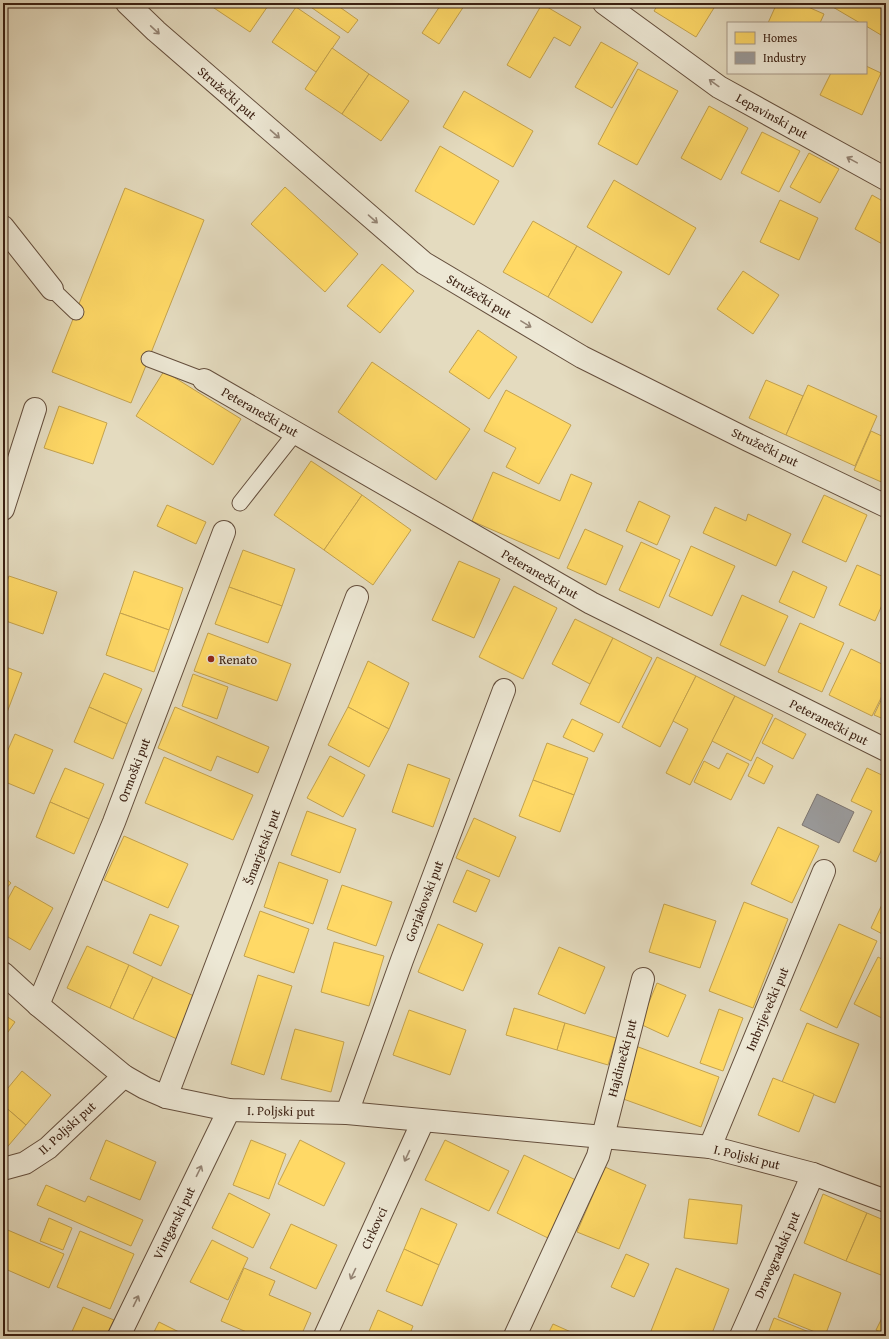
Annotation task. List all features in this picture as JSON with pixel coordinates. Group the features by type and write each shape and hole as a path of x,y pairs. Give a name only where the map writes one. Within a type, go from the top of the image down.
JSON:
{"street":[{"name":"Stružečki put","path":"127,3 156,31 424,263 582,357 748,440 886,506"},
{"name":"Lepavinski put","path":"604,3 719,86 886,179"},
{"path":"3,227 52,289"},
{"name":"Peteranečki put","path":"204,380 591,603 886,750"},
{"path":"3,508 35,409"},
{"name":"Ormoški put","path":"38,1005 114,822 224,532"},
{"name":"Šmarjetski put","path":"166,1097 357,597"},
{"name":"Gorjakovski put","path":"347,1113 402,960 504,690"},
{"name":"Imbrijevečki put","path":"710,1147 824,871"},
{"name":"I. Poljski put","path":"3,973 38,1005 124,1076 145,1088 166,1097 229,1110 347,1113 710,1147 813,1174 886,1202"},
{"name":"Hajdinečki put","path":"602,1138 643,979"},
{"name":"II. Poljski put","path":"3,1169 25,1163 48,1148 124,1076"},
{"name":"Vintgarski put","path":"119,1336 229,1110"},
{"name":"Cirkovci","path":"325,1336 423,1121"},
{"path":"515,1336 598,1156 602,1138"},
{"name":"Dravogradski put","path":"740,1336 813,1174"}],"lane":[{"path":"52,289 76,312"},
{"path":"149,359 204,380"},
{"path":"240,503 296,432"}],"building: Homes":[{"path":"213,3 270,3 250,32 211,6"},
{"path":"305,3 334,3 358,20 348,33"},
{"path":"442,3 466,3 439,44 422,33"},
{"path":"659,3 717,3 696,37 654,11"},
{"path":"777,3 799,3 824,14 820,22 768,22"},
{"path":"826,3 886,3 886,38 867,27 867,22 858,22"},
{"path":"542,4 581,27 570,46 554,37 530,78 507,65"},
{"path":"296,7 340,37 316,72 272,42"},
{"path":"601,42 638,63 612,108 575,87"},
{"path":"332,48 369,74 342,114 305,89"},
{"path":"867,66 881,73 862,115 820,95 830,74 867,74"},
{"path":"638,69 678,91 637,165 598,144"},
{"path":"369,74 409,101 381,141 342,114"},
{"path":"464,91 533,131 513,167 443,127"},
{"path":"709,106 748,128 721,180 681,158"},
{"path":"762,132 800,151 779,192 741,173"},
{"path":"440,146 499,181 474,225 415,191"},
{"path":"809,153 839,169 820,203 790,187"},
{"path":"614,180 696,228 669,275 587,227"},
{"path":"285,187 358,254 325,292 251,224"},
{"path":"125,188 204,220 131,403 52,372"},
{"path":"872,195 886,203 886,246 855,229"},
{"path":"780,200 818,218 799,260 760,242"},
{"path":"533,221 577,246 548,297 503,272"},
{"path":"577,246 622,272 592,323 548,297"},
{"path":"382,264 414,291 380,333 347,306"},
{"path":"743,271 779,295 753,334 717,309"},
{"path":"478,330 517,357 489,399 449,372"},
{"path":"372,362 470,429 436,480 338,412"},
{"path":"164,371 241,419 213,465 136,416"},
{"path":"766,380 803,396 786,435 749,418"},
{"path":"808,385 877,416 855,466 786,435"},
{"path":"506,390 571,425 539,484 506,467 516,448 484,431"},
{"path":"59,406 107,423 93,464 44,448"},
{"path":"871,431 886,438 886,484 854,470"},
{"path":"311,461 362,495 324,550 274,515"},
{"path":"493,472 560,501 571,474 592,483 559,559 472,521"},
{"path":"362,495 411,530 373,585 324,550"},
{"path":"824,495 867,515 846,562 802,542"},
{"path":"639,501 670,516 657,545 626,531"},
{"path":"167,505 206,522 196,544 157,526"},
{"path":"715,507 746,521 748,514 791,534 776,566 703,533"},
{"path":"585,529 623,546 606,585 567,568"},
{"path":"641,542 680,560 659,608 619,590"},
{"path":"691,546 735,566 712,616 669,596"},
{"path":"243,550 295,569 282,606 229,587"},
{"path":"459,561 500,579 474,638 432,620"},
{"path":"857,565 886,578 886,596 875,621 839,605"},
{"path":"134,571 183,588 169,630 120,613"},
{"path":"793,571 827,587 814,618 779,602"},
{"path":"9,576 57,592 43,634 3,620 3,592"},
{"path":"514,586 557,608 523,679 479,657"},
{"path":"229,587 282,606 268,643 215,624"},
{"path":"742,595 788,616 765,666 720,645"},
{"path":"120,613 169,630 154,672 106,655"},
{"path":"575,619 613,638 590,684 552,664"},
{"path":"800,623 844,643 822,692 778,672"},
{"path":"208,633 291,664 277,701 194,671"},
{"path":"613,638 652,658 619,723 580,704"},
{"path":"851,649 886,666 886,688 872,716 829,695"},
{"path":"657,657 696,676 660,747 622,727"},
{"path":"368,661 409,683 389,729 348,707"},
{"path":"3,666 22,673 3,723"},
{"path":"104,673 142,689 127,724 89,707"},
{"path":"193,674 228,687 217,719 182,706"},
{"path":"696,676 735,696 690,785 666,773 688,729 673,721"},
{"path":"886,690 886,720 874,715"},
{"path":"735,696 773,715 751,761 712,741"},
{"path":"89,707 127,724 113,759 74,742"},
{"path":"175,707 269,747 258,773 217,756 211,771 158,748"},
{"path":"348,707 389,729 369,767 328,745"},
{"path":"775,718 806,734 793,759 762,743"},
{"path":"572,719 603,734 594,752 563,737"},
{"path":"15,734 53,750 34,794 3,781 3,761"},
{"path":"547,743 588,758 574,795 533,780"},
{"path":"727,753 749,764 731,800 694,782 704,761 719,769"},
{"path":"330,756 365,775 343,817 307,798"},
{"path":"164,757 253,795 233,840 145,803"},
{"path":"757,757 773,766 764,784 748,776"},
{"path":"408,764 450,779 433,827 392,812"},
{"path":"65,768 104,784 89,819 50,802"},
{"path":"867,768 886,777 886,840 876,862 853,851 872,811 851,801"},
{"path":"533,780 574,795 560,832 519,816"},
{"path":"50,802 89,819 74,854 36,837"},
{"path":"307,811 356,829 340,873 291,855"},
{"path":"474,818 516,837 499,877 456,858"},
{"path":"778,827 819,846 792,903 751,884"},
{"path":"124,836 188,864 168,908 104,880"},
{"path":"279,862 328,880 313,924 264,907"},
{"path":"467,870 490,880 476,912 453,902"},
{"path":"3,876 11,883 3,892"},
{"path":"342,885 392,902 376,946 327,929"},
{"path":"15,886 53,908 30,950 3,934 3,908"},
{"path":"886,896 886,936 871,928"},
{"path":"744,902 788,919 753,1008 709,991"},
{"path":"664,904 716,921 700,968 649,952"},
{"path":"260,911 309,929 294,973 244,956"},
{"path":"150,914 179,926 161,966 133,953"},
{"path":"438,924 483,944 463,991 418,972"},
{"path":"839,924 877,941 837,1028 800,1010"},
{"path":"334,942 384,956 369,1006 321,992"},
{"path":"87,946 129,965 110,1008 67,988"},
{"path":"559,947 605,967 585,1014 538,994"},
{"path":"878,957 886,961 886,1020 854,1004"},
{"path":"129,965 153,977 133,1019 110,1008"},
{"path":"258,975 292,986 264,1075 231,1064"},
{"path":"153,977 196,997 177,1039 133,1019"},
{"path":"657,983 686,995 668,1037 640,1024"},
{"path":"514,1008 565,1023 557,1050 506,1035"},
{"path":"719,1009 743,1018 723,1071 700,1063"},
{"path":"409,1010 466,1030 450,1075 393,1055"},
{"path":"3,1014 15,1022 3,1039"},
{"path":"565,1023 616,1038 608,1065 557,1050"},
{"path":"807,1023 859,1044 835,1103 782,1082"},
{"path":"295,1029 344,1042 331,1092 281,1079"},
{"path":"633,1045 719,1077 701,1127 615,1096"},
{"path":"22,1071 51,1095 26,1125 3,1105 3,1094"},
{"path":"773,1078 814,1094 799,1132 758,1115"},
{"path":"3,1105 26,1125 3,1152"},
{"path":"106,1140 156,1162 140,1200 90,1179"},
{"path":"251,1140 286,1154 269,1199 233,1185"},
{"path":"300,1140 345,1163 324,1206 278,1184"},
{"path":"445,1140 509,1171 489,1211 425,1180"},
{"path":"524,1155 580,1182 552,1240 497,1213"},
{"path":"605,1167 646,1185 619,1249 577,1232"},
{"path":"46,1185 85,1202 88,1196 143,1220 131,1246 37,1205"},
{"path":"229,1193 270,1214 253,1248 212,1228"},
{"path":"823,1194 867,1213 846,1261 804,1243"},
{"path":"689,1199 742,1205 737,1244 684,1238"},
{"path":"421,1208 457,1224 439,1265 404,1249"},
{"path":"867,1213 886,1221 886,1277 846,1261"},
{"path":"49,1218 72,1228 63,1250 40,1241"},
{"path":"291,1224 337,1245 316,1289 270,1268"},
{"path":"3,1228 64,1254 49,1288 3,1268"},
{"path":"80,1231 134,1254 110,1309 57,1287"},
{"path":"212,1240 248,1258 228,1300 190,1282"},
{"path":"404,1249 439,1265 422,1306 386,1291"},
{"path":"626,1254 649,1264 634,1297 611,1287"},
{"path":"244,1268 275,1281 269,1295 311,1313 301,1336 256,1336 221,1321"},
{"path":"676,1268 729,1289 711,1336 649,1336"},
{"path":"794,1274 841,1293 825,1336 778,1317"},
{"path":"83,1307 114,1320 106,1336 70,1336"},
{"path":"378,1310 413,1326 409,1336 367,1336"},
{"path":"886,1310 886,1335 876,1330"},
{"path":"774,1318 819,1336 767,1336"},
{"path":"159,1322 187,1336 152,1336"},
{"path":"553,1324 580,1336 547,1336"}],"building: Industry":[{"path":"817,794 854,812 839,843 802,825"}],"place":[{"name":"Renato","path":"211,659"}]}
